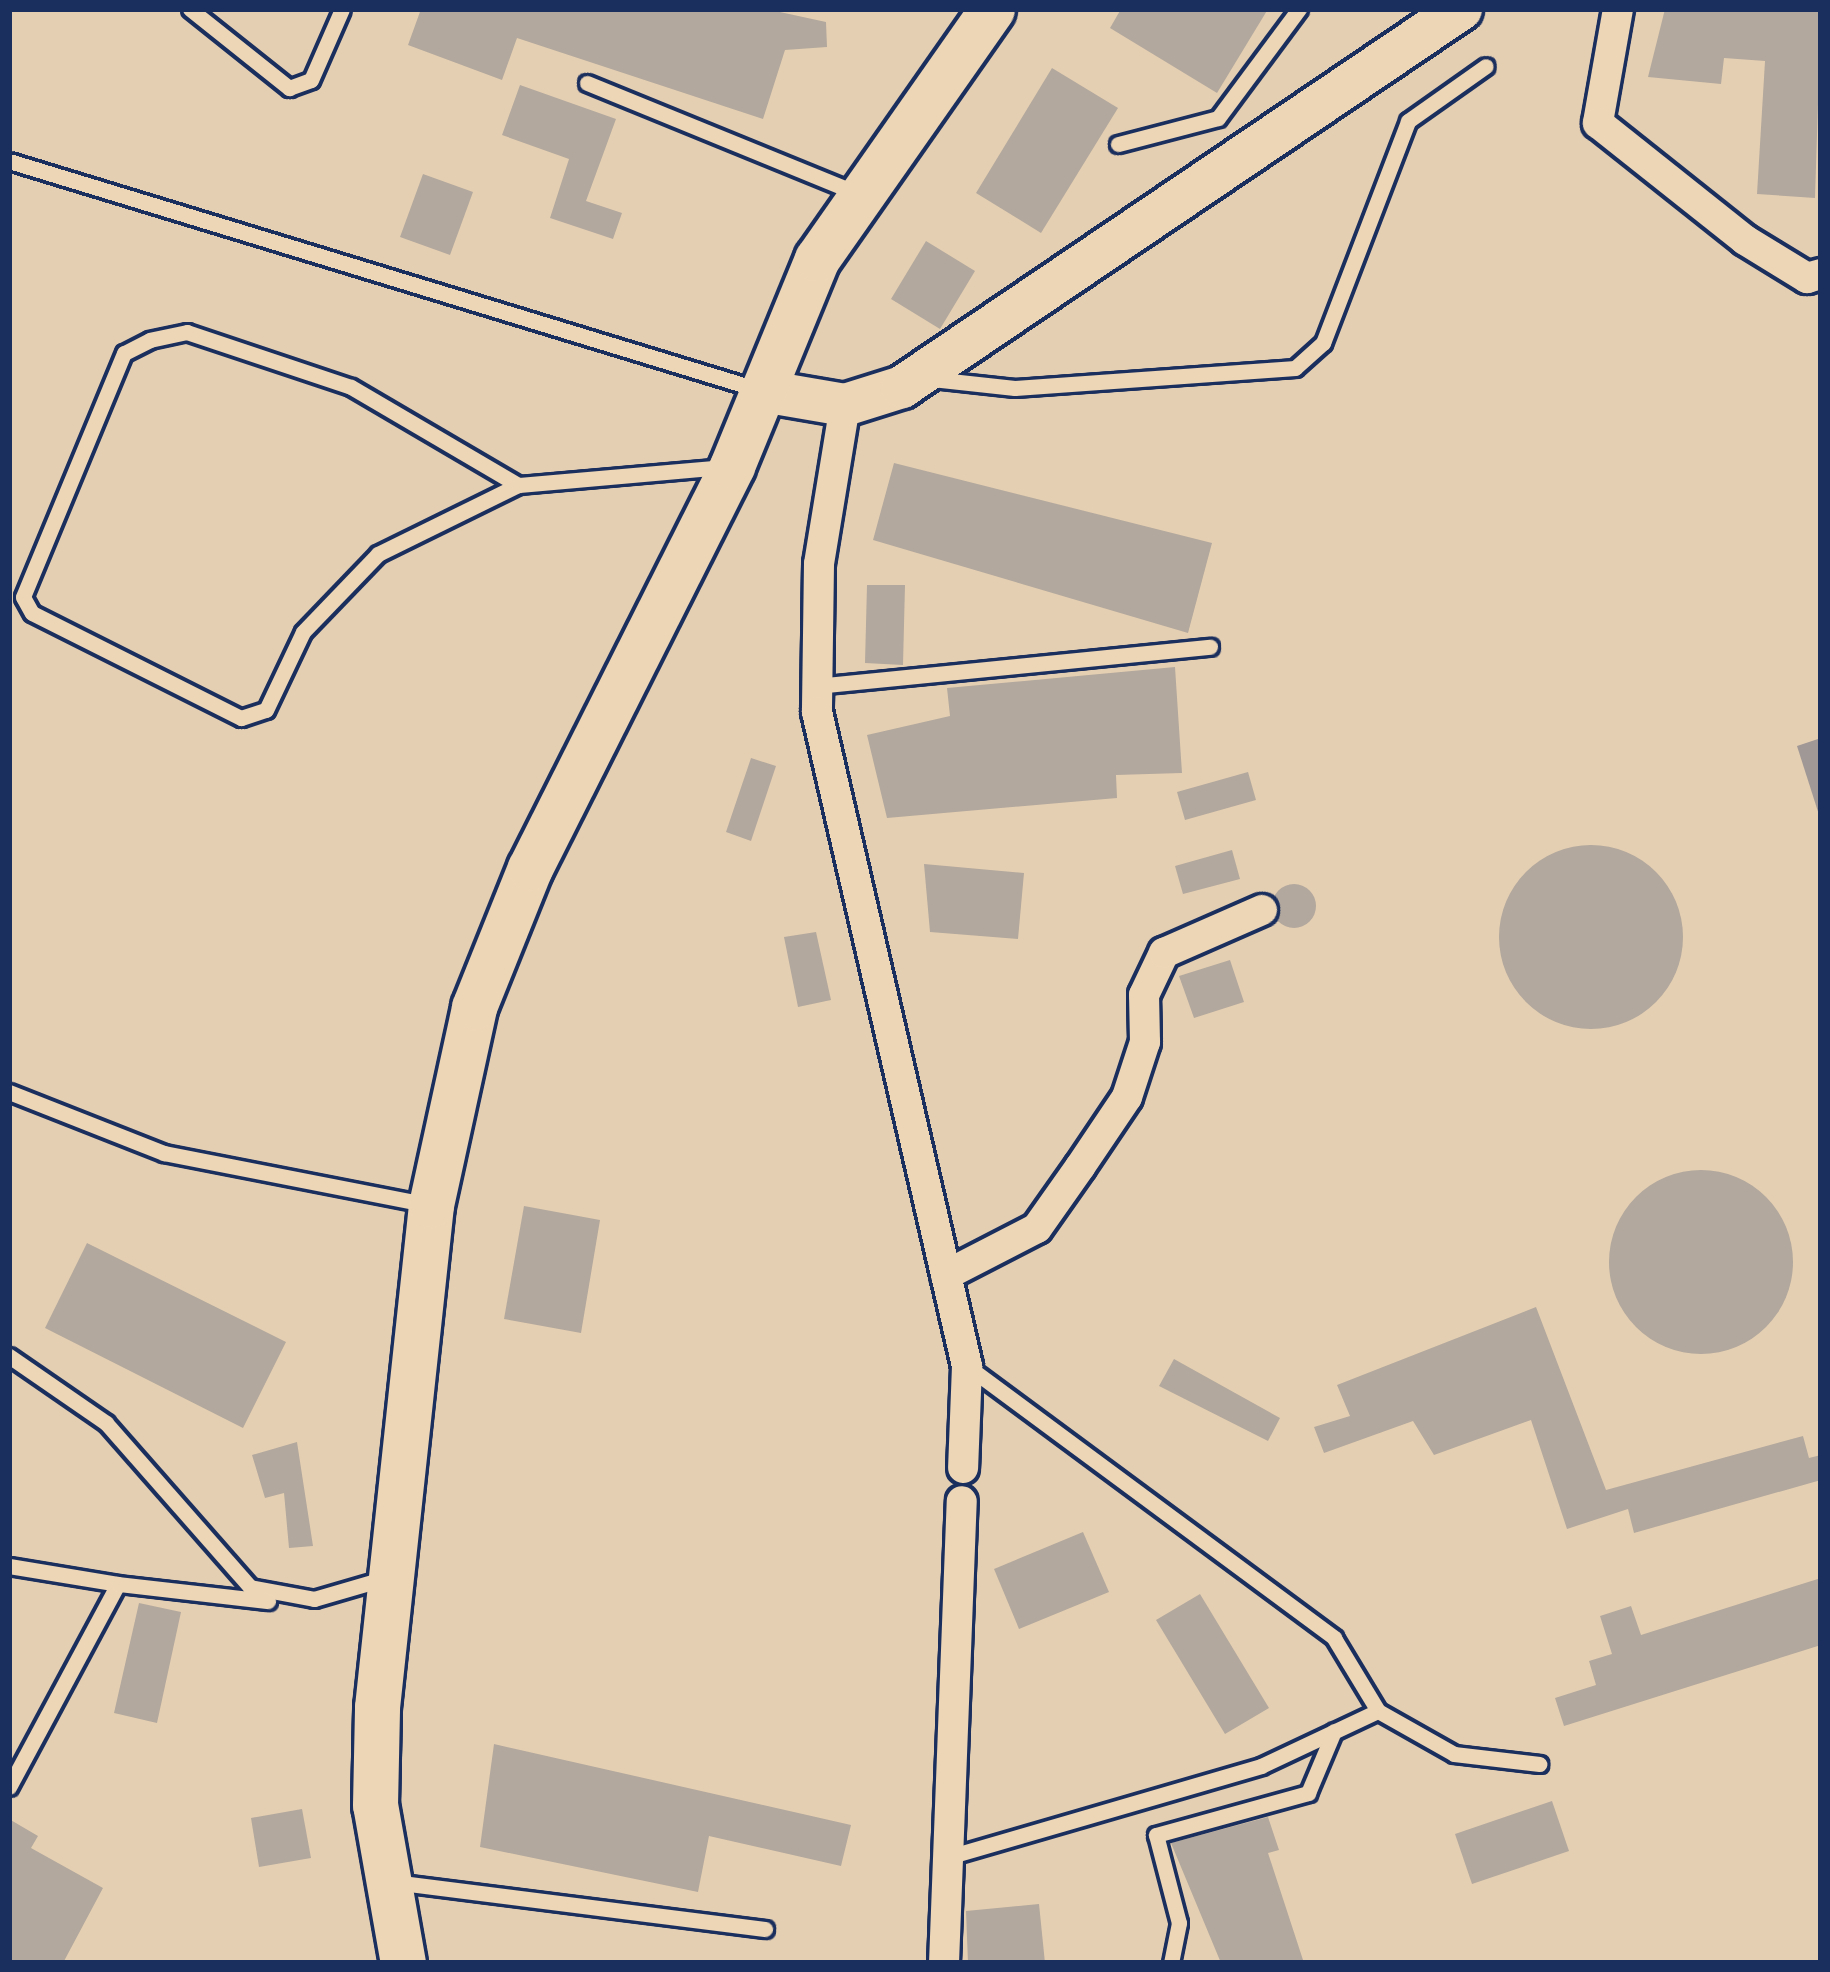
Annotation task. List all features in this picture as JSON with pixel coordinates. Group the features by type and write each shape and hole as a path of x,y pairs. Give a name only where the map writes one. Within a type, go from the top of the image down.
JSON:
{"main road":[{"path":"403,1963 386,1882 374,1772 431,1205 492,955 732,466 856,193 992,9"}],"street":[{"path":"763,391 845,405 917,378 1461,9"},
{"path":"1618,9 1598,123 1745,240 1807,278 1821,274"},
{"path":"845,405 819,564 816,686 967,1366 963,1468"},
{"path":"946,1275 1036,1228 1067,1186 1127,1097 1145,1042 1144,995 1164,953 1262,910"},
{"path":"944,1963 962,1501"}],"lane":[{"path":"190,9 289,88 311,80 342,9"},
{"path":"1118,144 1219,118 1299,9"},
{"path":"917,378 1015,388 1294,368 1323,343 1408,121 1486,66"},
{"path":"587,83 856,193"},
{"path":"9,161 763,391"},
{"path":"518,485 351,387 187,332 150,340 124,353 22,597 32,613 241,718 266,710 303,632 378,554 518,485 732,466"},
{"path":"816,686 1210,647"},
{"path":"9,1092 164,1153 431,1205"},
{"path":"9,1356 106,1423 232,1573 277,1601"},
{"path":"967,1366 1334,1638 1378,1711 1454,1754 1539,1764"},
{"path":"9,1566 118,1584 277,1601 394,1575"},
{"path":"9,1787 118,1584"},
{"path":"948,1857 1261,1766 1378,1711"},
{"path":"1172,1963 1179,1923 1156,1835 1308,1793 1334,1731"},
{"path":"386,1882 765,1929"}],"shaded area":[{"path":"1821,738 1821,821 1797,746"}],"building":[{"path":"421,9 766,9 826,22 827,47 785,50 763,119 517,38 502,80 408,45"},
{"path":"1121,9 1268,9 1217,93 1110,28"},
{"path":"1665,9 1821,9 1815,198 1757,194 1765,61 1724,58 1721,84 1648,77"},
{"path":"1052,68 1118,108 1041,233 976,193"},
{"path":"520,85 616,119 586,201 622,213 613,239 550,218 569,159 502,135"},
{"path":"423,174 473,192 450,255 400,237"},
{"path":"926,241 975,271 940,329 891,299"},
{"path":"894,463 1212,543 1188,633 873,540"},
{"path":"867,585 905,585 903,665 865,663"},
{"path":"1175,667 1182,773 1116,775 1117,798 887,818 867,735 950,716 947,688"},
{"path":"751,758 776,766 751,841 726,832"},
{"path":"1248,772 1256,800 1185,820 1177,792"},
{"path":"1591,845 1626,852 1656,872 1676,902 1683,937 1676,972 1656,1002 1626,1022 1591,1029 1556,1022 1526,1002 1506,972 1499,937 1506,902 1526,872 1556,852"},
{"path":"1232,850 1240,879 1183,894 1175,866"},
{"path":"924,864 1024,873 1018,939 930,932"},
{"path":"1294,884 1310,890 1316,906 1310,922 1294,928 1278,922 1272,906 1278,890"},
{"path":"816,932 831,1000 798,1007 784,937"},
{"path":"1230,960 1244,1002 1194,1018 1179,976"},
{"path":"1701,1170 1736,1177 1766,1197 1786,1227 1793,1262 1786,1297 1766,1327 1736,1347 1701,1354 1666,1347 1636,1327 1616,1297 1609,1262 1616,1227 1636,1197 1666,1177"},
{"path":"524,1206 600,1220 581,1333 504,1319"},
{"path":"87,1243 286,1342 243,1428 45,1328"},
{"path":"1536,1307 1606,1490 1803,1436 1809,1458 1821,1455 1821,1480 1634,1533 1628,1509 1567,1529 1531,1420 1434,1455 1413,1421 1324,1453 1314,1427 1350,1416 1337,1385"},
{"path":"1174,1359 1280,1418 1268,1441 1159,1386"},
{"path":"297,1442 313,1546 289,1548 284,1493 265,1498 252,1455"},
{"path":"1083,1532 1109,1592 1019,1629 994,1569"},
{"path":"1821,1578 1821,1645 1564,1726 1555,1698 1596,1685 1589,1661 1612,1654 1600,1616 1631,1606 1641,1635"},
{"path":"1200,1594 1269,1708 1225,1734 1156,1620"},
{"path":"139,1603 181,1612 157,1723 114,1713"},
{"path":"494,1744 851,1825 841,1866 709,1836 698,1892 480,1847"},
{"path":"1552,1801 1569,1851 1472,1884 1455,1834"},
{"path":"302,1809 311,1858 259,1867 251,1818"},
{"path":"1268,1817 1279,1850 1268,1853 1304,1963 1221,1963 1171,1843"},
{"path":"9,1819 38,1836 31,1848 103,1888 63,1963 9,1963"},
{"path":"1039,1904 1045,1963 968,1963 966,1911"}]}
